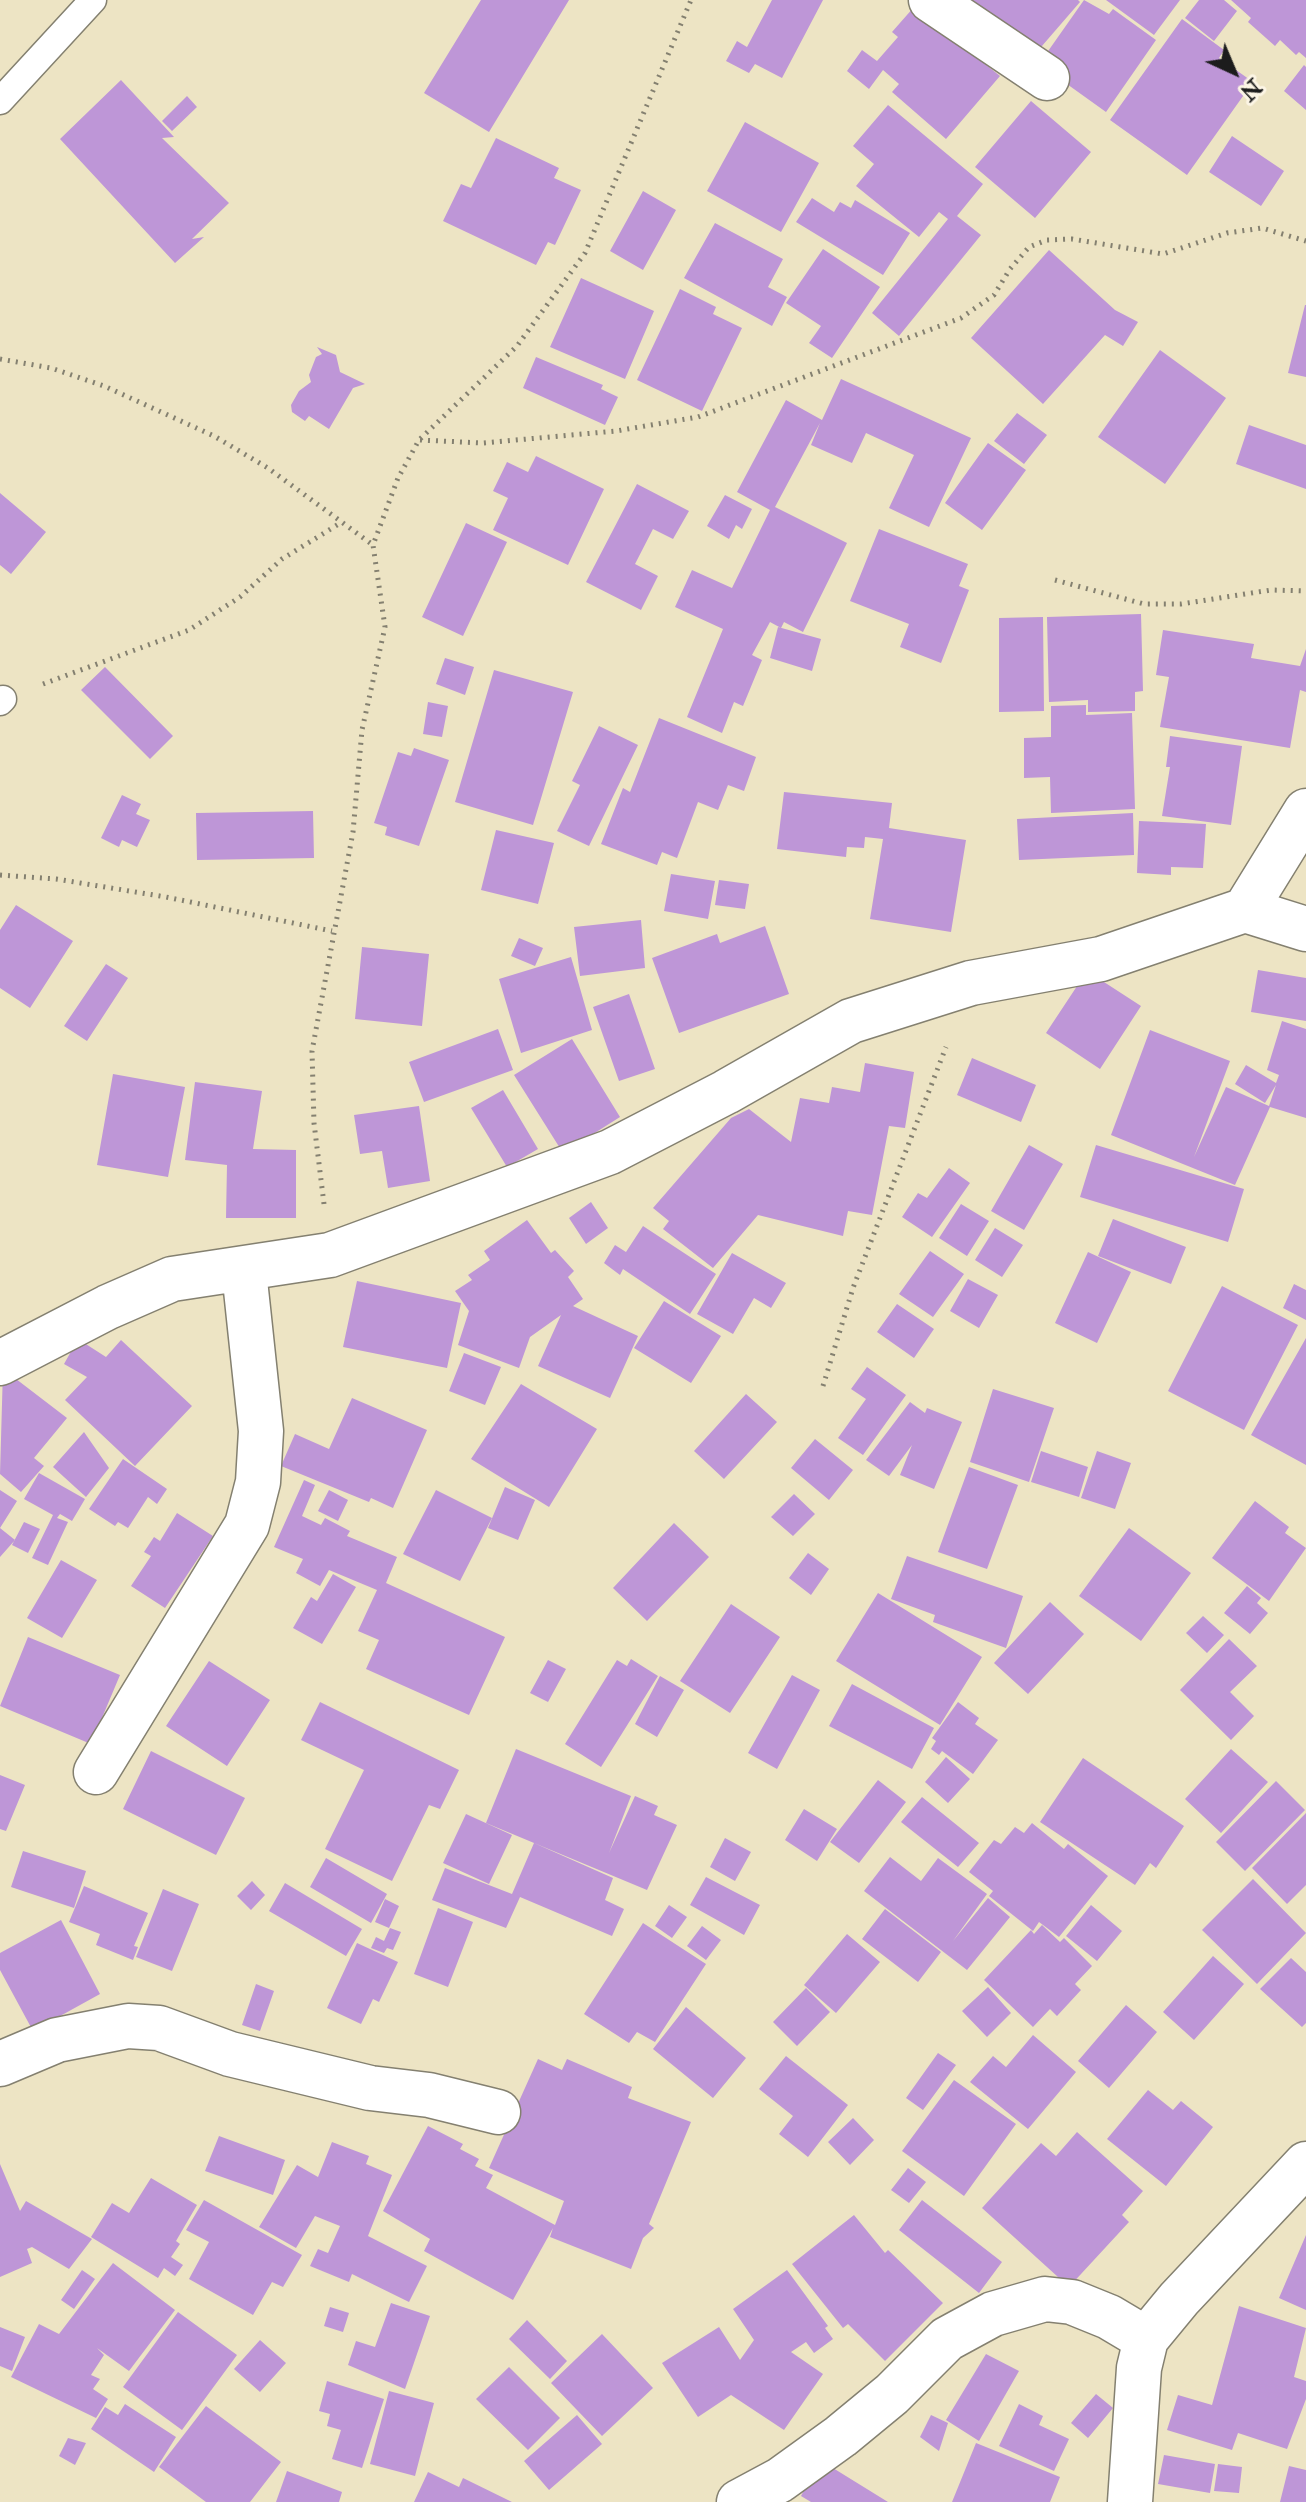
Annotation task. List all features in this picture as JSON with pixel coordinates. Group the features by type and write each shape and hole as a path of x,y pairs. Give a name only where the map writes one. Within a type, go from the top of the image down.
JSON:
{"street":[{"path":"931,0 1047,78"},
{"path":"1245,910 1306,811"},
{"path":"0,1363 108,1307 172,1279 244,1271 330,1255 610,1152 851,1021 971,983 1101,959 1245,910 1306,929"},
{"path":"96,1772 247,1525 258,1482 261,1431 244,1271"},
{"path":"0,2064 57,2040 128,2026 159,2028 230,2054 370,2088 429,2095 498,2112"},
{"path":"1130,2502 1139,2368 1146,2339 1219,2254 1306,2164"},
{"path":"739,2502 780,2480 841,2436 892,2394 947,2339 993,2314 1045,2299 1072,2302 1109,2317 1146,2339"}],"lane":[{"path":"0,101 93,0"}],"path":[{"path":"330,1255 314,1123 312,1051 332,931 353,832 362,730 385,627 373,545 398,478 419,440 517,346 585,253 691,0"},
{"path":"419,440 483,443 616,431 698,417 961,318 994,295 1029,247 1047,240 1072,239 1163,254 1181,251 1227,233 1262,228 1306,241"},
{"path":"0,359 51,368 104,386 214,436 268,468 373,545"},
{"path":"2,700 189,630 240,597 282,559 342,522"},
{"path":"1055,580 1144,604 1181,604 1271,590 1306,591"},
{"path":"0,875 56,879 166,897 332,931"},
{"path":"823,1386 853,1288 971,983"}],"building":[{"path":"481,0 569,0 489,132 424,93"},
{"path":"772,0 823,0 782,78 755,64 749,73 726,61 737,41 747,47"},
{"path":"971,0 1080,2 1029,61 966,6"},
{"path":"1084,0 1109,14 1113,9 1156,40 1106,112 1039,64"},
{"path":"1106,0 1180,0 1154,35"},
{"path":"1199,0 1224,0 1237,11 1214,41 1185,18"},
{"path":"1231,0 1306,0 1306,58 1299,52 1296,55 1280,40 1275,46 1248,22 1251,18"},
{"path":"914,7 1000,76 946,139 892,92 899,84 883,70 869,89 847,71 862,50 877,61 898,37 892,32"},
{"path":"1182,19 1224,50 1219,58 1253,82 1187,175 1110,120"},
{"path":"1304,65 1306,67 1306,110 1284,91"},
{"path":"121,80 174,137 162,138 229,203 192,239 204,237 175,263 60,139"},
{"path":"187,96 197,107 172,131 162,121"},
{"path":"1031,101 1091,152 1035,218 975,167"},
{"path":"888,105 983,184 957,216 981,235 899,336 872,313 948,219 939,212 919,237 856,186 874,164 853,146"},
{"path":"745,122 819,163 781,232 707,191"},
{"path":"1232,136 1284,171 1261,206 1209,172"},
{"path":"496,138 559,168 554,178 581,190 555,245 548,242 536,265 443,221 461,184 471,188"},
{"path":"643,191 676,210 643,270 610,251"},
{"path":"812,198 834,212 840,202 851,208 855,200 910,233 883,275 796,222"},
{"path":"715,223 783,259 768,287 787,297 772,326 684,278"},
{"path":"823,249 880,287 832,358 809,343 821,326 786,303"},
{"path":"1049,250 1115,310 1138,322 1123,346 1105,335 1043,404 971,338"},
{"path":"581,278 654,311 625,379 550,347"},
{"path":"680,289 716,307 713,314 742,328 702,411 637,380"},
{"path":"1306,305 1306,377 1288,373"},
{"path":"317,347 336,355 340,372 365,384 353,388 329,429 309,416 305,421 292,412 291,405 299,391 311,382 309,375 316,357 322,354"},
{"path":"1160,350 1226,398 1165,484 1098,437"},
{"path":"536,357 603,385 601,389 618,397 605,425 523,388"},
{"path":"841,379 971,438 929,527 889,508 914,455 866,433 852,463 811,445 820,423 775,507 847,543 803,632 784,622 781,628 770,622 752,655 762,660 743,706 734,702 722,733 687,717 723,629 675,607 692,570 732,588 770,510 737,492 786,400 822,420"},
{"path":"1017,413 1047,435 1024,464 994,441"},
{"path":"1249,425 1306,445 1306,489 1236,464"},
{"path":"988,443 1026,470 982,530 945,503"},
{"path":"536,456 604,489 568,565 493,530 508,498 493,491 507,462 528,472"},
{"path":"637,484 689,511 673,539 653,529 635,564 658,576 641,610 586,582"},
{"path":"0,493 46,532 11,574 0,565"},
{"path":"725,495 752,509 742,529 736,525 729,539 707,526"},
{"path":"466,523 507,542 463,636 422,617"},
{"path":"879,529 968,564 959,586 969,590 941,663 900,647 909,624 850,601"},
{"path":"1141,614 1143,691 1135,692 1135,711 1088,712 1088,700 1049,702 1047,617"},
{"path":"1043,617 1044,711 999,712 999,618"},
{"path":"778,627 821,639 812,671 770,658"},
{"path":"1163,630 1254,644 1251,658 1300,666 1306,649 1306,692 1300,690 1290,748 1160,727 1169,677 1156,675"},
{"path":"445,658 474,667 465,695 436,684"},
{"path":"105,667 173,736 150,759 81,690"},
{"path":"494,670 573,692 533,825 455,802"},
{"path":"428,702 448,706 442,737 423,734"},
{"path":"1086,705 1086,715 1132,713 1135,809 1051,813 1050,777 1024,778 1024,738 1051,737 1051,706"},
{"path":"659,718 756,757 744,791 728,785 718,810 698,802 677,858 662,852 657,865 601,844 623,788 630,792"},
{"path":"599,726 638,745 589,846 557,831 580,785 572,781"},
{"path":"1170,736 1242,746 1231,825 1162,816 1170,767 1166,767"},
{"path":"414,748 449,760 419,846 385,835 387,827 374,823 398,752 411,756"},
{"path":"784,792 892,803 889,828 966,840 951,932 870,919 883,839 865,837 864,848 847,847 846,857 777,849"},
{"path":"122,795 141,804 136,814 150,820 137,847 122,840 119,847 101,838"},
{"path":"313,811 314,858 197,860 196,813"},
{"path":"1133,813 1134,855 1019,860 1017,819"},
{"path":"1139,821 1206,824 1203,868 1171,867 1171,875 1137,873"},
{"path":"496,830 554,843 538,904 481,890"},
{"path":"671,874 715,881 708,919 664,911"},
{"path":"719,880 749,884 745,909 715,905"},
{"path":"16,905 73,941 30,1008 0,988 0,930"},
{"path":"641,920 645,968 580,976 574,927"},
{"path":"765,926 789,994 679,1033 652,958 717,934 720,943"},
{"path":"519,938 543,948 535,966 511,956"},
{"path":"362,947 429,954 422,1026 355,1019"},
{"path":"571,957 592,1030 521,1053 499,979"},
{"path":"106,964 128,978 87,1041 64,1026"},
{"path":"1258,970 1306,978 1306,1021 1251,1012"},
{"path":"1087,971 1141,1006 1100,1069 1046,1033"},
{"path":"629,994 655,1069 619,1081 593,1007"},
{"path":"1282,1021 1306,1029 1306,1118 1270,1107 1235,1185 1111,1135 1150,1030 1230,1061 1194,1157 1226,1087 1269,1106 1276,1085 1265,1103 1235,1084 1246,1065 1276,1083 1279,1075 1267,1070"},
{"path":"498,1029 513,1070 424,1102 409,1062"},
{"path":"572,1039 620,1117 563,1153 514,1075"},
{"path":"972,1058 1036,1085 1021,1122 957,1095"},
{"path":"865,1063 914,1072 905,1128 889,1126 872,1215 848,1211 843,1236 758,1215 713,1268 663,1229 669,1221 653,1208 731,1118 749,1109 791,1142 800,1098 829,1103 832,1087 860,1092"},
{"path":"113,1074 185,1087 168,1177 97,1165"},
{"path":"195,1082 262,1091 253,1149 296,1150 296,1218 226,1218 227,1165 185,1160"},
{"path":"503,1090 538,1149 507,1167 471,1108"},
{"path":"419,1106 430,1181 388,1188 382,1151 360,1154 354,1115"},
{"path":"1029,1145 1063,1164 1024,1230 991,1211"},
{"path":"1096,1145 1244,1189 1228,1242 1080,1197"},
{"path":"949,1168 970,1183 932,1237 902,1217 918,1193 927,1198"},
{"path":"591,1202 608,1228 586,1244 569,1218"},
{"path":"961,1204 989,1221 967,1256 939,1238"},
{"path":"1113,1219 1186,1247 1171,1284 1098,1256"},
{"path":"527,1220 551,1253 555,1250 574,1271 568,1277 583,1299 573,1306 638,1336 610,1398 538,1366 561,1315 530,1337 519,1368 458,1345 469,1311 455,1291 472,1280 468,1275 490,1260 484,1251"},
{"path":"643,1226 716,1274 690,1314 623,1269 620,1275 604,1263 615,1245 626,1252"},
{"path":"995,1228 1023,1245 1002,1277 975,1260"},
{"path":"930,1251 964,1274 933,1317 899,1294"},
{"path":"1088,1252 1131,1272 1097,1343 1055,1323"},
{"path":"732,1253 786,1283 771,1308 754,1298 733,1334 697,1314"},
{"path":"968,1279 998,1295 979,1328 950,1311"},
{"path":"357,1281 461,1303 447,1368 343,1347"},
{"path":"1294,1284 1306,1290 1306,1320 1283,1308"},
{"path":"1222,1286 1298,1325 1244,1430 1168,1391"},
{"path":"664,1301 721,1336 691,1383 634,1348"},
{"path":"897,1304 934,1329 914,1358 877,1332"},
{"path":"1306,1338 1306,1465 1251,1435"},
{"path":"78,1339 106,1357 121,1340 192,1406 135,1466 65,1400 87,1377 64,1364"},
{"path":"464,1353 501,1367 485,1405 449,1391"},
{"path":"867,1367 906,1395 863,1455 838,1438 866,1399 851,1389"},
{"path":"3,1369 67,1418 34,1458 44,1466 21,1492 0,1474"},
{"path":"521,1384 597,1429 549,1507 471,1459"},
{"path":"993,1389 1054,1408 1029,1482 970,1462"},
{"path":"746,1394 777,1422 724,1479 694,1451"},
{"path":"352,1398 427,1430 393,1508 371,1498 369,1502 281,1466 295,1434 329,1449"},
{"path":"910,1402 925,1413 927,1408 962,1422 934,1489 900,1475 912,1445 889,1476 866,1460"},
{"path":"84,1432 109,1468 86,1497 53,1467"},
{"path":"815,1439 853,1470 829,1500 791,1468"},
{"path":"1041,1451 1088,1467 1079,1497 1031,1482"},
{"path":"1097,1451 1131,1463 1115,1509 1081,1498"},
{"path":"123,1459 167,1489 157,1504 148,1497 128,1528 118,1522 115,1526 89,1509"},
{"path":"969,1467 1018,1485 987,1569 938,1552"},
{"path":"39,1473 85,1499 72,1521 60,1514 57,1518 68,1522 48,1565 32,1558 53,1515 24,1499"},
{"path":"304,1480 315,1485 302,1516 321,1525 325,1518 350,1531 347,1536 397,1557 386,1583 505,1637 469,1715 366,1669 379,1640 358,1631 377,1590 329,1570 320,1586 296,1573 303,1559 274,1547"},
{"path":"505,1487 535,1500 518,1540 488,1528"},
{"path":"0,1490 17,1501 0,1528"},
{"path":"329,1490 348,1500 338,1521 318,1511"},
{"path":"436,1490 492,1518 460,1581 403,1554"},
{"path":"794,1494 815,1514 793,1536 771,1517"},
{"path":"1255,1501 1289,1527 1285,1533 1306,1548 1269,1601 1212,1558"},
{"path":"177,1513 213,1536 165,1608 131,1586 151,1556 144,1552 154,1537 160,1541"},
{"path":"24,1522 40,1529 28,1553 12,1545"},
{"path":"674,1523 709,1557 647,1621 613,1588"},
{"path":"0,1528 15,1540 0,1557"},
{"path":"1129,1528 1191,1573 1141,1641 1079,1596"},
{"path":"808,1553 829,1569 811,1595 789,1578"},
{"path":"907,1556 1023,1596 1006,1648 933,1622 935,1615 891,1599"},
{"path":"61,1560 97,1580 62,1638 27,1618"},
{"path":"333,1574 356,1587 322,1644 293,1628 311,1597 317,1601"},
{"path":"1247,1586 1261,1598 1257,1603 1268,1613 1250,1634 1224,1613"},
{"path":"878,1593 982,1657 940,1725 836,1661"},
{"path":"1050,1602 1084,1634 1028,1694 994,1663"},
{"path":"731,1604 780,1637 730,1713 680,1681"},
{"path":"1203,1616 1224,1635 1207,1653 1186,1633"},
{"path":"28,1637 120,1675 91,1744 0,1706"},
{"path":"1229,1639 1257,1666 1230,1692 1254,1716 1231,1740 1180,1690"},
{"path":"631,1659 658,1676 601,1767 565,1744 617,1660 627,1666"},
{"path":"548,1660 566,1669 548,1702 530,1693"},
{"path":"209,1661 270,1700 227,1766 166,1726"},
{"path":"792,1675 820,1690 777,1769 748,1753"},
{"path":"660,1676 684,1690 657,1737 635,1724"},
{"path":"852,1684 934,1728 912,1769 829,1726"},
{"path":"320,1702 459,1770 440,1809 429,1805 392,1881 325,1849 364,1770 301,1740"},
{"path":"958,1702 979,1718 975,1724 998,1740 973,1774 942,1751 939,1755 931,1749 936,1741 932,1738"},
{"path":"516,1749 631,1796 609,1853 635,1796 658,1806 654,1815 677,1825 647,1890 486,1823"},
{"path":"1231,1749 1268,1782 1221,1833 1185,1799"},
{"path":"151,1751 245,1798 216,1855 123,1809"},
{"path":"946,1757 970,1779 948,1803 925,1782"},
{"path":"1083,1758 1184,1826 1156,1868 1150,1863 1135,1885 1040,1822"},
{"path":"0,1775 25,1785 6,1831 0,1829"},
{"path":"878,1780 906,1802 859,1863 830,1842"},
{"path":"1276,1781 1305,1810 1245,1871 1216,1842"},
{"path":"922,1797 979,1843 958,1867 901,1822"},
{"path":"804,1809 837,1829 817,1861 785,1840"},
{"path":"1306,1813 1306,1885 1287,1904 1252,1868"},
{"path":"466,1814 512,1835 489,1884 443,1863"},
{"path":"1032,1823 1064,1849 1068,1844 1108,1876 1059,1937 1039,1922 1033,1931 989,1896 993,1891 969,1872 994,1840 1001,1844 1015,1827 1024,1833"},
{"path":"725,1838 751,1852 735,1881 710,1867"},
{"path":"534,1843 613,1878 605,1900 624,1909 612,1936 520,1897 506,1928 432,1900 445,1868 512,1894"},
{"path":"23,1851 86,1871 74,1908 11,1887"},
{"path":"890,1857 921,1881 938,1858 987,1894 953,1941 988,1898 1010,1917 967,1970 864,1891"},
{"path":"326,1858 387,1894 371,1923 310,1887"},
{"path":"706,1877 760,1905 744,1935 690,1905"},
{"path":"1253,1879 1306,1933 1257,1984 1202,1930"},
{"path":"252,1881 265,1895 251,1910 237,1896"},
{"path":"285,1883 362,1929 346,1956 269,1911"},
{"path":"84,1886 148,1913 134,1946 138,1947 133,1960 96,1945 100,1934 69,1922"},
{"path":"163,1889 199,1904 172,1971 136,1957"},
{"path":"385,1899 399,1906 389,1928 375,1922"},
{"path":"669,1905 687,1917 672,1938 655,1926"},
{"path":"1091,1905 1122,1931 1097,1961 1066,1936"},
{"path":"438,1908 473,1922 448,1987 414,1974"},
{"path":"885,1909 941,1952 918,1982 862,1939"},
{"path":"61,1920 100,1994 33,2031 0,1970 0,1953"},
{"path":"643,1923 706,1964 655,2042 637,2032 629,2043 584,2014"},
{"path":"1042,1925 1060,1942 1064,1938 1092,1966 1075,1984 1081,1990 1057,2016 1050,2009 1033,2027 984,1980 1031,1930 1034,1934"},
{"path":"702,1926 721,1940 706,1960 687,1946"},
{"path":"390,1928 401,1932 393,1950 387,1948 384,1953 371,1948 376,1937 384,1941"},
{"path":"847,1934 880,1962 836,2013 804,1985"},
{"path":"357,1943 398,1962 379,2002 373,1999 361,2024 327,2008"},
{"path":"1213,1956 1244,1984 1194,2040 1163,2012"},
{"path":"1291,1958 1306,1972 1306,2023 1302,2027 1260,1989"},
{"path":"256,1984 274,1991 260,2031 242,2025"},
{"path":"988,1987 1011,2013 987,2037 962,2011"},
{"path":"806,1988 830,2012 797,2046 773,2022"},
{"path":"1126,2005 1157,2032 1109,2088 1078,2061"},
{"path":"686,2007 746,2058 713,2098 653,2049"},
{"path":"1033,2035 1076,2072 1028,2129 970,2082 993,2056 1006,2067"},
{"path":"938,2053 956,2065 923,2110 906,2098"},
{"path":"786,2056 848,2105 808,2157 779,2134 793,2116 759,2089"},
{"path":"538,2059 562,2070 567,2059 632,2087 628,2098 691,2122 649,2224 654,2228 643,2238 631,2269 550,2237 553,2228 513,2300 424,2251 430,2239 383,2211 428,2126 463,2144 460,2149 479,2159 475,2166 493,2175 486,2188 555,2225 564,2201 489,2168"},
{"path":"954,2080 1016,2124 964,2196 902,2151"},
{"path":"1148,2090 1173,2110 1181,2101 1213,2127 1166,2186 1107,2139"},
{"path":"853,2118 874,2140 850,2165 828,2142"},
{"path":"1077,2132 1143,2191 1122,2215 1129,2222 1069,2287 982,2208 1041,2143 1056,2156"},
{"path":"219,2136 285,2160 273,2195 205,2171"},
{"path":"332,2142 369,2156 366,2164 392,2175 368,2236 427,2266 409,2302 352,2274 349,2282 310,2266 318,2249 328,2253 340,2226 315,2216 296,2248 259,2227 297,2165 318,2177"},
{"path":"0,2164 20,2211 26,2201 92,2239 69,2269 32,2247 27,2249 32,2263 0,2277"},
{"path":"908,2168 926,2182 909,2203 891,2190"},
{"path":"151,2178 197,2205 176,2241 180,2244 171,2257 183,2265 175,2276 164,2268 158,2278 91,2237 112,2203 129,2213"},
{"path":"204,2200 302,2255 283,2287 272,2282 253,2315 189,2279 209,2242 186,2230"},
{"path":"922,2200 1002,2262 979,2293 899,2230"},
{"path":"854,2215 885,2253 888,2250 943,2303 885,2361 848,2324 843,2328 792,2264"},
{"path":"1306,2235 1306,2310 1279,2298"},
{"path":"113,2263 175,2310 129,2371 97,2348 104,2355 91,2375 100,2379 93,2389 108,2399 96,2418 11,2377 39,2324 59,2334"},
{"path":"82,2270 95,2279 74,2309 61,2300"},
{"path":"787,2270 828,2326 825,2328 833,2339 814,2353 806,2342 791,2352 823,2374 784,2430 731,2395 698,2417 662,2363 719,2327 740,2360 754,2340 733,2309"},
{"path":"391,2303 430,2316 405,2389 348,2365 356,2341 375,2347"},
{"path":"1239,2306 1306,2328 1294,2377 1306,2381 1306,2399 1287,2449 1238,2433 1232,2450 1167,2430 1178,2395 1212,2405"},
{"path":"330,2307 349,2313 343,2332 324,2326"},
{"path":"178,2312 237,2355 182,2430 123,2387"},
{"path":"527,2320 567,2361 550,2379 509,2339"},
{"path":"0,2327 25,2337 12,2371 0,2366"},
{"path":"602,2334 653,2388 602,2436 551,2383"},
{"path":"260,2340 286,2363 260,2392 234,2369"},
{"path":"986,2354 1019,2371 979,2441 946,2420"},
{"path":"509,2367 560,2418 528,2450 476,2399"},
{"path":"327,2381 384,2399 362,2468 332,2459 341,2430 327,2426 330,2414 319,2411"},
{"path":"389,2391 434,2403 415,2476 370,2464"},
{"path":"1096,2394 1113,2408 1088,2438 1071,2423"},
{"path":"125,2404 176,2437 154,2472 91,2429 105,2407 118,2415"},
{"path":"1019,2404 1043,2416 1039,2425 1069,2439 1054,2471 999,2446"},
{"path":"206,2406 281,2462 250,2502 206,2502 159,2467"},
{"path":"577,2415 602,2444 549,2490 524,2461"},
{"path":"931,2415 948,2423 939,2451 920,2437"},
{"path":"68,2438 86,2443 75,2465 59,2456"},
{"path":"976,2443 1060,2477 1050,2502 952,2502"},
{"path":"1164,2455 1215,2464 1210,2493 1158,2484"},
{"path":"820,2460 888,2502 811,2502 801,2496"},
{"path":"1218,2464 1242,2467 1239,2493 1214,2491"},
{"path":"1289,2466 1306,2470 1306,2502 1280,2502"},
{"path":"287,2471 342,2492 339,2502 276,2502"},
{"path":"428,2472 459,2487 463,2478 512,2502 414,2502"}]}
